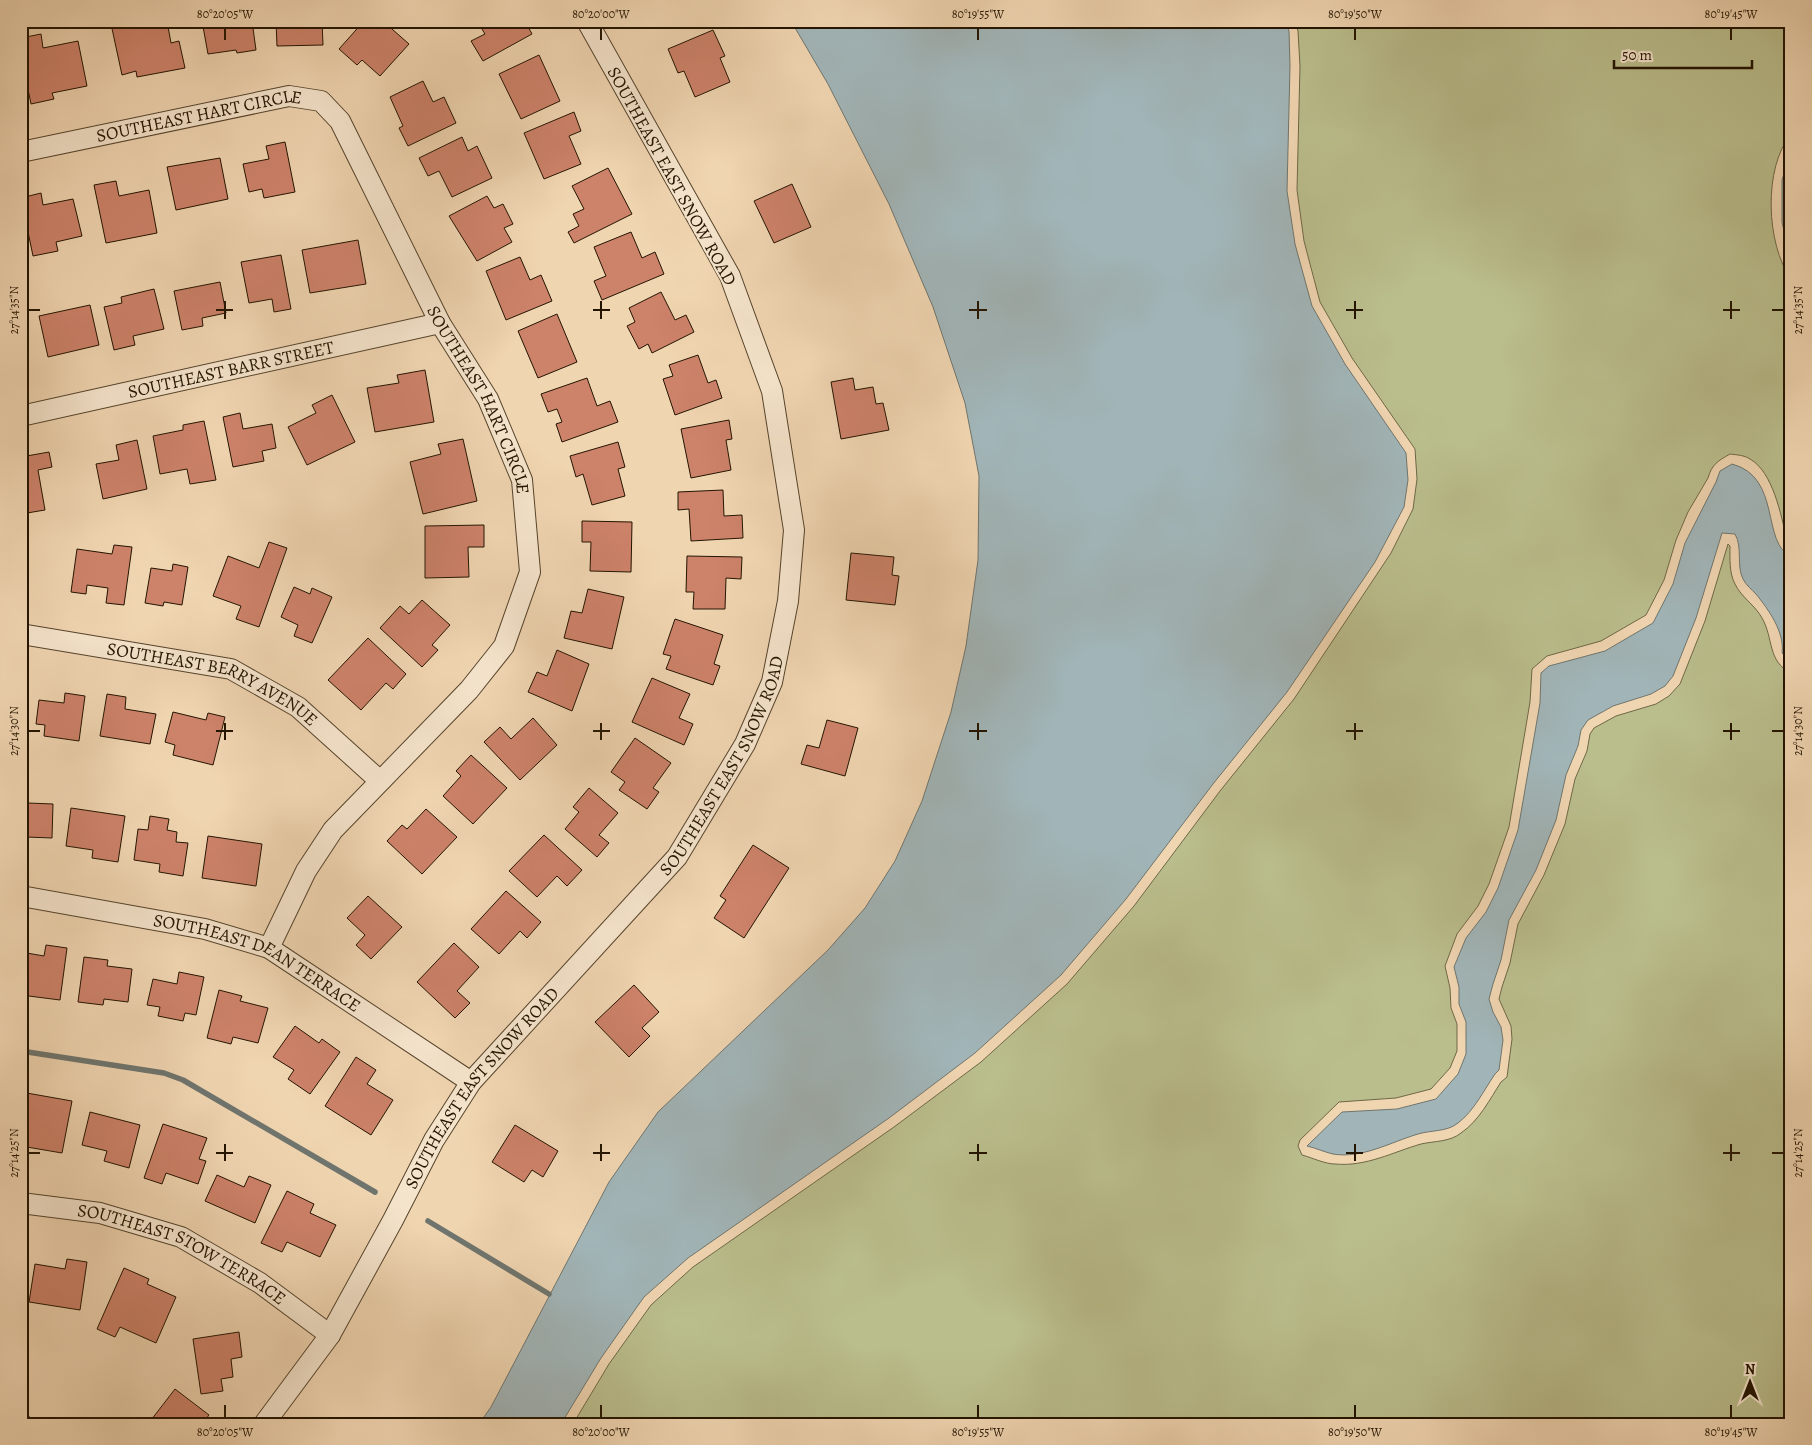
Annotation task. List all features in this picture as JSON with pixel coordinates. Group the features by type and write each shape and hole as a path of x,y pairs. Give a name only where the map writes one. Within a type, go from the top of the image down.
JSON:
{"street":[{"name":"SOUTHEAST EAST SNOW ROAD","path":"264,1424 330,1335 434,1140 471,1082 677,857 745,744 772,682 788,601 794,530 772,391 730,276 587,21"},
{"name":"SOUTHEAST HART CIRCLE","path":"21,152 289,96 321,101 340,121 440,323 488,399 522,480 530,572 504,646 469,690 333,830 306,871 269,948"},
{"name":"SOUTHEAST BARR STREET","path":"21,416 440,323"},
{"name":"SOUTHEAST BERRY AVENUE","path":"21,634 231,669 298,707 380,781"},
{"name":"SOUTHEAST DEAN TERRACE","path":"21,896 205,929 269,948 471,1082"},
{"name":"SOUTHEAST STOW TERRACE","path":"21,1203 100,1213 181,1237 260,1283 330,1335"}],"green space":[{"path":"1295,21 1769,21 1776,28 1791,29 1791,134 1782,149 1776,166 1771,206 1777,246 1783,264 1791,279 1791,545 1787,540 1775,495 1765,474 1758,465 1748,458 1730,454 1714,466 1688,512 1676,540 1664,580 1646,615 1601,641 1547,656 1532,669 1530,702 1509,827 1489,884 1478,906 1457,934 1445,966 1450,988 1451,1008 1457,1024 1457,1051 1450,1068 1431,1089 1396,1098 1339,1102 1300,1140 1298,1146 1302,1155 1327,1163 1346,1164 1368,1161 1421,1144 1452,1138 1473,1122 1484,1109 1501,1082 1507,1077 1512,1039 1511,1026 1499,999 1510,963 1518,924 1544,875 1565,824 1575,779 1587,751 1590,734 1594,728 1616,716 1656,704 1669,696 1680,684 1705,621 1728,544 1730,546 1733,580 1741,593 1762,618 1774,656 1783,668 1791,673 1791,1424 573,1424 609,1364 651,1305 693,1267 894,1127 981,1062 1067,984 1134,906 1220,791 1294,699 1391,553 1413,509 1417,479 1415,449 1352,358 1320,302 1304,241 1297,190 1300,66 1298,31"}],"shaded area":[{"path":"791,21 1285,21 1289,31 1290,66 1287,191 1295,244 1312,306 1345,364 1406,453 1408,480 1404,507 1375,562 1287,692 1213,784 1126,899 1061,975 975,1053 889,1118 688,1258 644,1297 601,1358 561,1424 479,1424 491,1407 609,1182 658,1112 828,950 865,908 895,861 922,801 951,712 966,646 978,560 979,476 965,403 933,307 889,204 828,84"},
{"path":"1791,151 1791,262 1782,222 1782,180"},
{"path":"1732,464 1748,471 1758,482 1765,496 1776,538 1782,549 1791,556 1791,662 1782,653 1781,637 1775,621 1743,579 1740,568 1739,545 1735,534 1722,533 1696,618 1673,676 1665,686 1651,694 1613,706 1588,720 1581,730 1578,746 1566,775 1556,820 1536,870 1509,920 1501,960 1489,999 1501,1027 1503,1040 1499,1070 1469,1113 1449,1128 1418,1134 1376,1149 1355,1154 1333,1154 1307,1146 1342,1112 1397,1109 1436,1099 1458,1074 1466,1054 1466,1022 1459,1004 1459,987 1454,967 1466,938 1486,912 1498,888 1518,830 1540,703 1541,673 1549,666 1605,651 1653,623 1673,584 1685,543 1720,471"}],"building":[{"path":"125,21 167,21 171,43 179,41 185,68 137,77 136,71 122,75 111,24"},
{"path":"202,21 252,21 256,50 237,53 236,50 208,54"},
{"path":"276,21 322,21 323,45 277,46"},
{"path":"364,21 369,21 378,29 384,22 409,44 380,76 362,60 357,65 339,49"},
{"path":"477,21 525,21 532,34 483,61 471,41 485,34"},
{"path":"713,30 725,56 720,58 730,82 695,97 684,71 678,73 668,49"},
{"path":"41,34 43,48 78,41 87,86 52,93 54,99 31,104 21,55 21,38"},
{"path":"539,55 560,101 521,119 499,74"},
{"path":"423,81 433,102 444,97 456,123 408,146 399,128 403,126 390,97"},
{"path":"574,112 581,131 569,136 581,164 544,179 524,133"},
{"path":"462,137 468,151 477,146 492,178 452,197 439,171 428,176 419,158"},
{"path":"285,142 295,192 264,198 262,189 249,192 243,164 269,159 266,146"},
{"path":"220,158 228,199 176,210 167,167"},
{"path":"608,168 632,214 574,243 568,232 579,226 573,214 584,209 572,186"},
{"path":"116,181 119,196 149,190 157,233 106,243 94,185"},
{"path":"792,184 811,227 774,243 754,201"},
{"path":"41,193 43,205 73,199 82,236 56,242 58,251 33,256 21,198"},
{"path":"487,196 494,208 503,204 513,224 504,228 512,242 477,261 449,216"},
{"path":"631,232 642,258 655,252 664,274 602,300 594,281 606,276 594,247"},
{"path":"358,240 366,284 310,293 302,250"},
{"path":"281,255 291,309 274,312 272,299 249,303 241,262"},
{"path":"520,257 530,280 541,275 552,301 506,320 486,271"},
{"path":"220,282 226,313 202,318 203,326 182,330 174,291"},
{"path":"154,289 164,329 133,336 135,345 114,350 104,307 122,303 121,297"},
{"path":"661,292 675,320 686,315 694,332 652,353 648,344 639,349 627,326 635,322 629,308"},
{"path":"90,305 99,345 48,357 39,316"},
{"path":"557,314 577,362 538,378 518,331"},
{"path":"698,355 708,383 716,380 722,398 675,415 663,379 673,376 669,365"},
{"path":"425,370 434,422 375,432 367,388 399,383 397,375"},
{"path":"587,378 597,406 610,401 618,422 562,442 556,424 562,422 557,409 548,412 541,394"},
{"path":"853,378 855,390 873,387 876,404 883,403 889,430 841,439 831,382"},
{"path":"332,395 355,442 307,465 288,427 316,413 312,405"},
{"path":"240,413 243,429 272,424 276,448 262,451 264,461 233,467 223,417"},
{"path":"729,420 732,439 726,440 731,470 691,478 681,429"},
{"path":"204,421 216,480 190,484 187,469 160,474 153,436 183,430 183,425"},
{"path":"463,439 477,501 423,514 410,462 441,454 438,444"},
{"path":"137,440 147,489 103,499 96,464 119,460 116,445"},
{"path":"618,442 625,467 618,469 625,496 592,505 583,474 576,477 570,456"},
{"path":"49,452 52,467 38,470 45,510 21,514 21,457"},
{"path":"723,490 724,516 742,515 743,538 691,541 689,509 678,510 678,492"},
{"path":"582,521 632,522 631,572 590,571 591,542 582,542"},
{"path":"484,525 484,547 468,547 469,577 425,578 425,526"},
{"path":"269,542 287,548 259,627 236,619 241,606 213,596 228,556 259,568"},
{"path":"114,545 132,547 124,605 106,603 108,588 87,585 86,594 71,592 77,549 112,554"},
{"path":"851,553 894,557 892,575 899,576 895,605 846,600"},
{"path":"687,556 742,557 741,579 726,578 725,609 693,609 694,592 686,592"},
{"path":"173,564 188,567 182,605 164,602 163,606 145,603 151,568 172,571"},
{"path":"294,587 310,594 312,588 332,597 312,643 294,636 298,625 281,617"},
{"path":"588,589 624,597 612,649 564,638 571,611 582,613"},
{"path":"422,600 450,625 432,645 438,650 422,667 380,628 400,606 409,614"},
{"path":"675,619 723,635 714,664 720,666 713,685 666,669 671,656 663,654"},
{"path":"368,638 406,674 393,689 386,683 361,710 328,680"},
{"path":"557,650 589,664 572,711 528,692 537,672 547,676"},
{"path":"652,678 690,694 679,718 693,724 684,745 632,722"},
{"path":"65,693 85,696 79,741 44,736 45,725 36,724 39,700 64,703"},
{"path":"107,694 126,697 125,709 156,714 150,744 100,736"},
{"path":"173,712 206,720 208,713 225,717 213,765 173,755 175,745 165,742"},
{"path":"533,718 557,745 520,780 484,742 500,727 511,739"},
{"path":"827,720 858,728 845,776 801,764 807,745 819,748"},
{"path":"635,738 671,763 653,788 659,792 647,809 619,790 625,782 611,772"},
{"path":"471,755 507,788 473,824 443,796 461,776 456,771"},
{"path":"589,788 618,813 599,835 609,843 597,857 565,829 579,812 573,807"},
{"path":"21,793 28,793 28,803 53,804 52,838 26,837 26,846 21,846"},
{"path":"71,808 125,816 118,862 92,858 93,850 66,846"},
{"path":"426,809 457,837 422,874 387,841 402,825 407,829"},
{"path":"150,816 169,819 167,830 177,832 176,842 188,843 183,876 159,872 160,864 134,860 138,829 148,830"},
{"path":"544,835 582,870 567,886 557,876 537,897 509,871"},
{"path":"208,836 262,844 256,886 202,878"},
{"path":"753,845 789,868 744,938 714,918 726,900 720,896"},
{"path":"506,891 541,922 527,938 520,931 499,954 471,929"},
{"path":"368,896 402,927 371,959 356,945 365,935 347,918"},
{"path":"454,943 479,967 457,991 470,1003 455,1018 417,982"},
{"path":"46,945 67,948 60,1000 21,995 21,952 44,956"},
{"path":"84,957 108,960 107,966 132,969 128,1002 104,999 103,1005 78,1002"},
{"path":"179,972 204,977 196,1015 185,1013 183,1021 158,1016 160,1007 147,1005 153,979 177,984"},
{"path":"634,985 659,1012 642,1028 650,1036 629,1057 595,1022"},
{"path":"219,990 242,996 240,1001 268,1008 258,1043 233,1037 231,1044 207,1038"},
{"path":"295,1026 319,1043 322,1039 340,1052 310,1094 288,1079 294,1070 273,1057"},
{"path":"356,1057 376,1070 367,1084 393,1100 371,1135 325,1106"},
{"path":"21,1092 72,1101 62,1153 21,1146"},
{"path":"90,1112 140,1125 129,1168 104,1161 107,1151 82,1145"},
{"path":"163,1124 207,1138 199,1159 206,1161 198,1184 166,1173 162,1184 144,1178"},
{"path":"515,1125 558,1151 543,1177 532,1170 524,1182 492,1162"},
{"path":"217,1175 244,1187 249,1176 271,1185 255,1223 205,1201"},
{"path":"287,1191 314,1204 310,1213 336,1225 320,1257 287,1242 282,1252 261,1243"},
{"path":"67,1259 87,1262 80,1310 29,1302 35,1264 65,1269"},
{"path":"124,1268 149,1279 147,1284 176,1297 156,1343 120,1327 115,1337 97,1329"},
{"path":"239,1332 242,1357 231,1359 233,1377 221,1379 223,1391 201,1394 193,1339"},
{"path":"175,1389 209,1415 202,1424 148,1424"},
{"path":"21,1409 37,1424 21,1424"}],"waterway":[{"path":"21,1051 164,1073 183,1080 375,1192"},
{"path":"428,1221 549,1294"}]}
